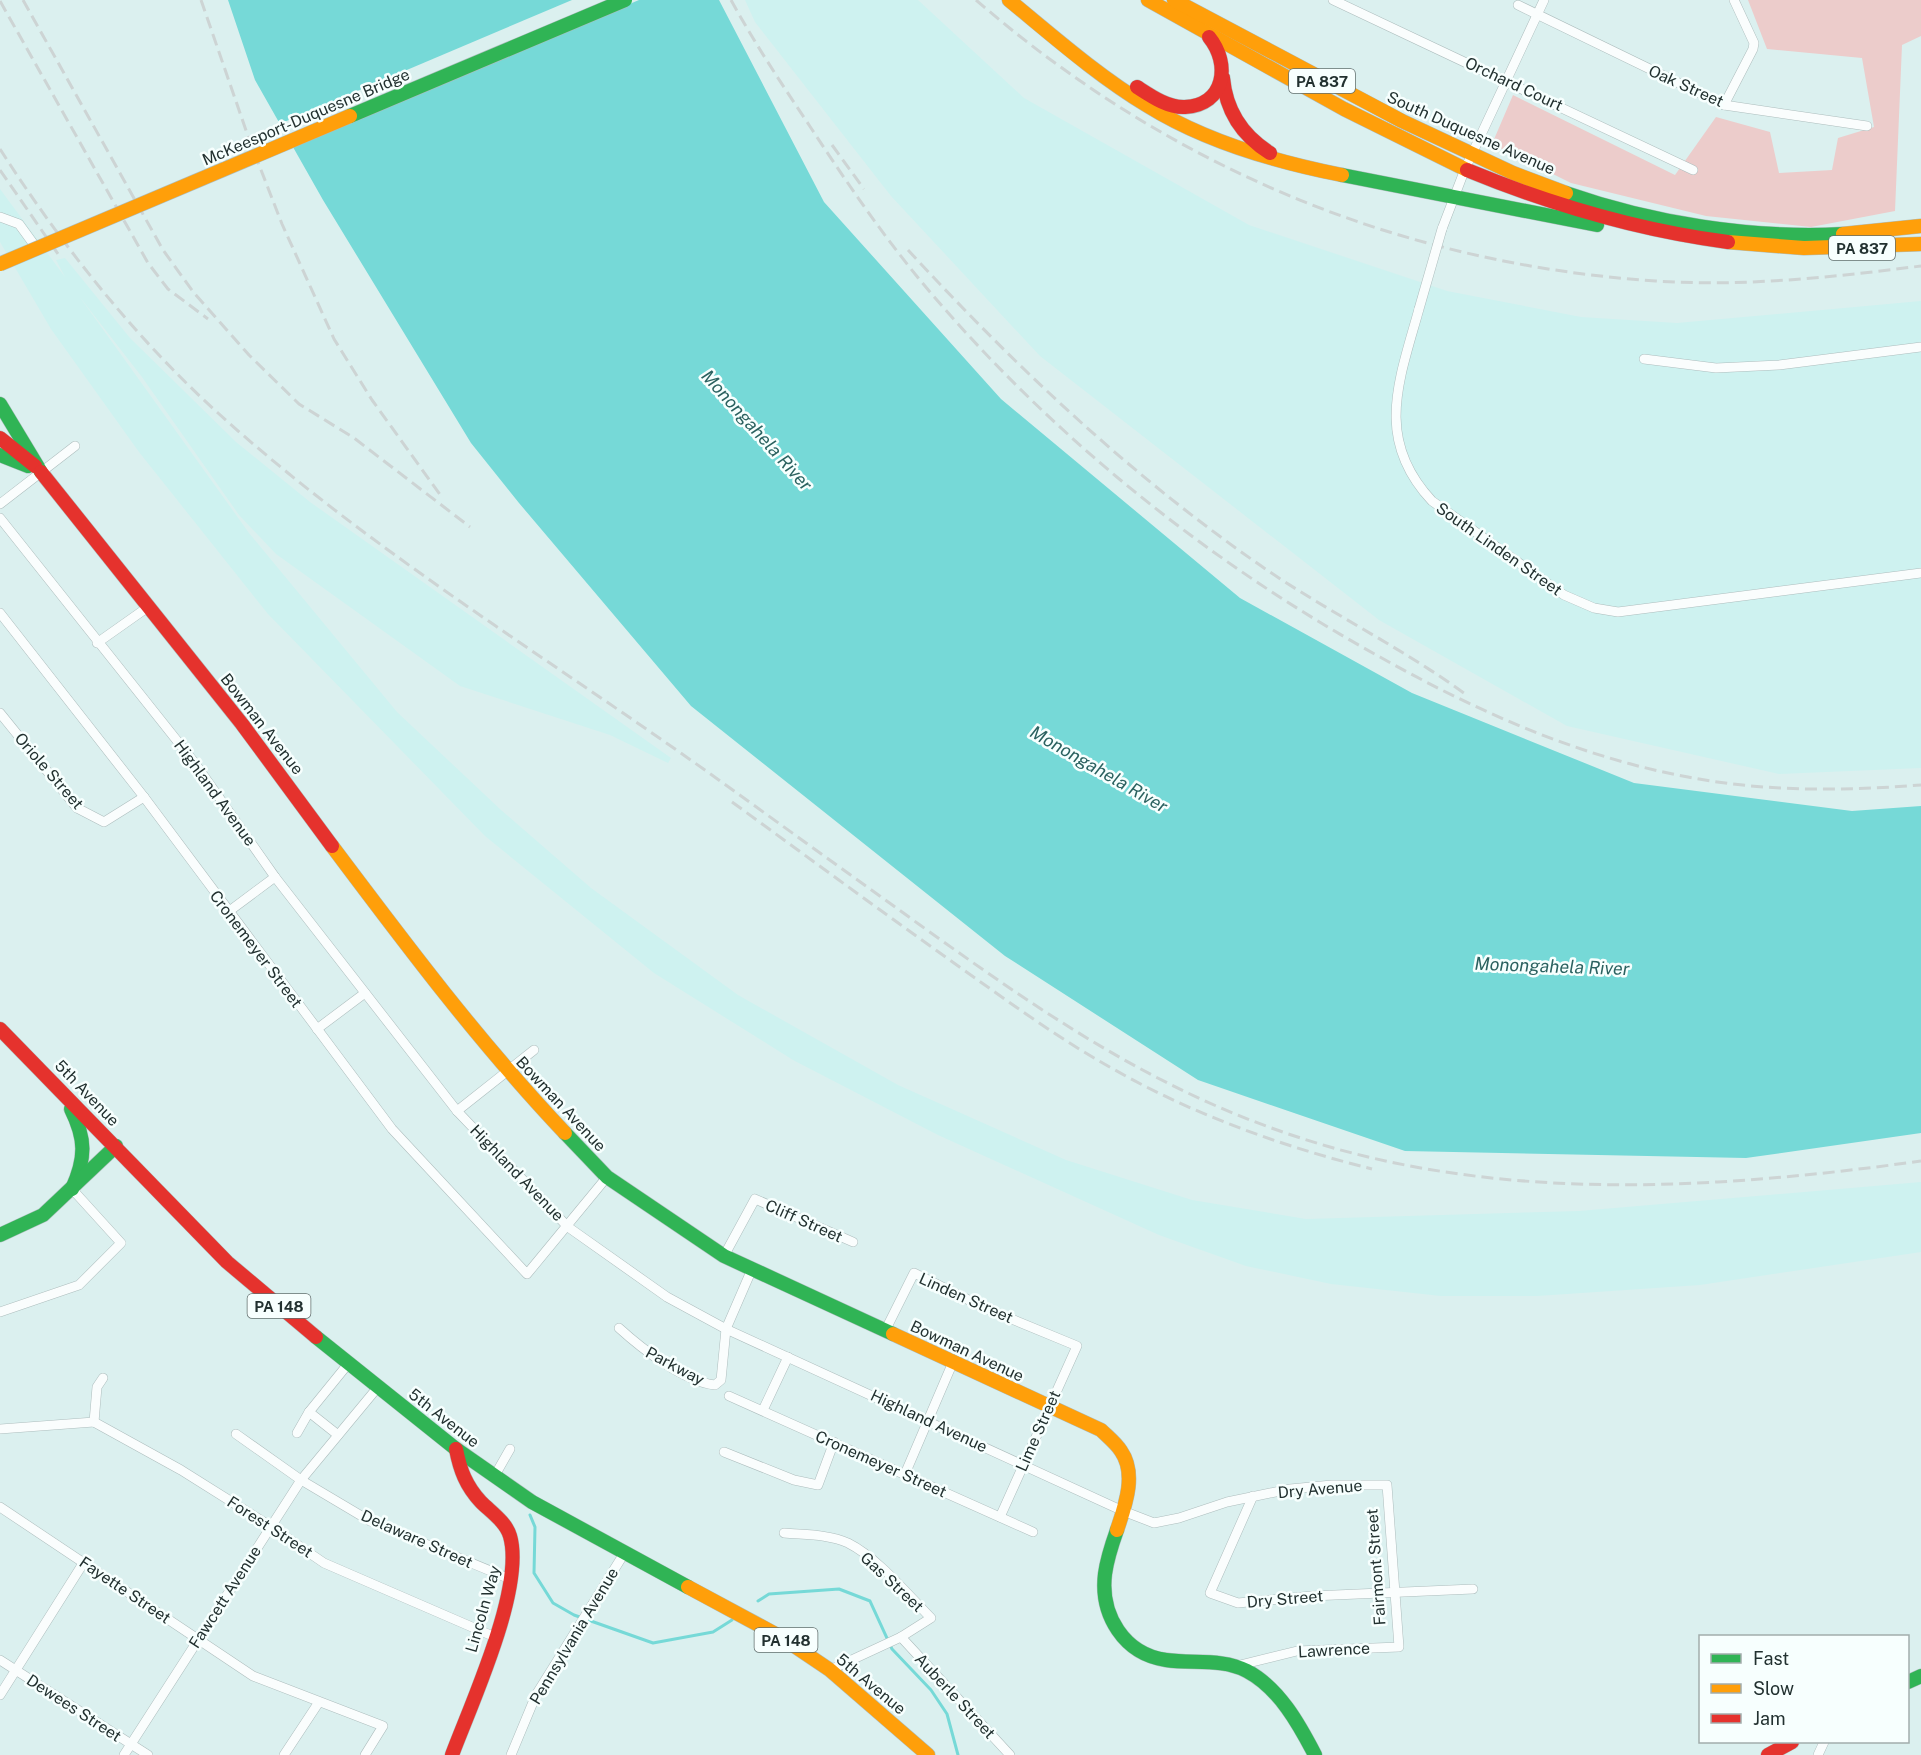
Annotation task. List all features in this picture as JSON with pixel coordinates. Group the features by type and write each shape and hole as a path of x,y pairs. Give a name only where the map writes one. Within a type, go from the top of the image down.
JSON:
{"main road":[{"name":"McKeesport-Duquesne Bridge","path":"0,254 604,0"},
{"name":"McKeesport-Duquesne Bridge","path":"0,264 625,0"},
{"name":"PA 837","path":"1009,0 1083,62 1149,106 1239,149 1292,165 1637,233 1729,243"},
{"path":"1022,0 1093,58 1144,92 1167,103 1184,107 1201,104 1215,93 1223,78"},
{"name":"South Duquesne Avenue","path":"1148,0 1465,169 1604,219 1645,229 1729,243 1871,248 1921,244"},
{"name":"South Duquesne Avenue","path":"1174,0 1345,93 1473,155 1522,178 1593,202 1679,220 1748,230 1816,235 1921,226"},
{"path":"1200,29 1217,44 1223,55 1223,91 1230,110 1260,148 1292,165"},
{"path":"0,404 41,472"},
{"path":"0,438 41,472"},
{"path":"0,455 41,472"},
{"name":"Bowman Avenue","path":"41,472 242,724 415,957 506,1071 607,1177 724,1256 1101,1430 1120,1446 1131,1469 1123,1511 1104,1567 1106,1607 1117,1629 1132,1646 1150,1658 1171,1663 1210,1662 1236,1666"},
{"name":"5th Avenue","path":"0,1029 227,1262 378,1388 456,1449 532,1502 729,1607 830,1670 928,1755"},
{"path":"63,1093 83,1133 87,1148 84,1165 72,1189"},
{"path":"0,1234 43,1215 116,1146"},
{"name":"Lincoln Way","path":"452,1755 495,1637 514,1559 510,1536 496,1516 472,1492 460,1472 456,1449"},
{"path":"1236,1666 1266,1686 1284,1705 1304,1731 1315,1755"},
{"path":"1768,1755 1790,1743"}],"street":[{"name":"Orchard Court","path":"1334,0 1693,170"},
{"name":"South Linden Street","path":"1544,0 1453,196 1397,385 1395,410 1397,440 1404,463 1415,483 1432,501 1564,595 1594,608 1618,612 1921,573"},
{"path":"1724,105 1754,43 1734,0"},
{"name":"Oak Street","path":"1518,5 1536,16 1724,105 1867,126"},
{"path":"0,217 20,224 35,246"},
{"path":"1644,359 1716,368 1779,364 1921,347"},
{"path":"0,504 75,446"},
{"name":"Highland Avenue","path":"0,518 97,644 194,762 275,877 457,1111 568,1227 667,1298 726,1329 1123,1511 1155,1523 1253,1496"},
{"path":"97,644 148,607"},
{"name":"Cronemeyer Street","path":"0,613 144,797 392,1129 527,1274 568,1227"},
{"name":"Oriole Street","path":"0,713 77,808 104,822 144,797"},
{"path":"228,912 275,877"},
{"path":"317,1029 365,993"},
{"path":"457,1111 534,1050"},
{"path":"568,1227 607,1177"},
{"path":"0,1312 79,1285 121,1243 72,1189"},
{"name":"Cliff Street","path":"724,1256 755,1199 853,1242"},
{"path":"726,1329 752,1269"},
{"name":"Linden Street","path":"885,1331 914,1273 985,1308 1077,1346"},
{"name":"Parkway","path":"619,1328 642,1349 696,1380 715,1385 721,1380 726,1329"},
{"name":"Lime Street","path":"1000,1517 1077,1346"},
{"path":"763,1410 788,1356"},
{"path":"905,1474 953,1362"},
{"path":"297,1433 309,1412 348,1364"},
{"path":"0,1429 94,1422 97,1387 103,1378"},
{"name":"Fawcett Avenue","path":"124,1755 302,1479 378,1388"},
{"name":"Cronemeyer Street","path":"729,1396 1033,1532"},
{"path":"309,1412 338,1435"},
{"name":"Forest Street","path":"94,1422 181,1470 324,1563 495,1637"},
{"name":"Delaware Street","path":"236,1434 302,1479 370,1521 510,1580"},
{"path":"724,1452 794,1480 818,1485 834,1442"},
{"path":"494,1477 510,1449"},
{"name":"Dry Avenue","path":"1253,1496 1332,1485 1387,1485"},
{"name":"Fairmont Street","path":"1387,1485 1399,1647"},
{"name":"Dry Street","path":"1253,1496 1210,1593 1238,1603 1395,1592"},
{"name":"Fayette Street","path":"0,1507 253,1676 383,1726 365,1755"},
{"name":"Gas Street","path":"784,1533 828,1537 849,1544 886,1572 931,1618 898,1638"},
{"name":"Pennsylvania Avenue","path":"511,1755 536,1695 625,1552"},
{"path":"0,1695 84,1562"},
{"path":"1395,1592 1473,1589"},
{"path":"830,1670 898,1638"},
{"name":"Auberle Street","path":"898,1638 1010,1755"},
{"name":"Lawrence","path":"1236,1666 1297,1651 1399,1647"},
{"name":"Dewees Street","path":"0,1660 148,1755"},
{"path":"284,1755 319,1702"}],"shaded area":[{"path":"745,0 918,0 1024,98 1249,225 1447,291 1581,317 1677,323 1921,301 1921,768 1779,774 1567,726 1379,620 1040,356 891,196 755,22"},
{"path":"1748,0 1921,0 1921,36 1902,45 1895,211 1811,227 1706,216 1571,183 1492,144 1513,95 1675,175 1716,117 1770,132 1779,173 1832,170 1838,138 1874,127 1862,58 1767,49"},
{"path":"0,189 65,277 56,260 65,258 130,338 236,442 310,502 671,758 668,763 610,735 460,686 276,554 239,515 142,377 79,296 249,533 397,712 501,810 591,888 738,995 898,1085 1066,1160 1192,1200 1306,1219 1579,1211 1921,1182 1921,1252 1700,1285 1537,1296 1441,1296 1331,1284 1246,1266 1159,1235 938,1135 793,1060 654,973 485,836 268,614 139,452 51,329 0,242"}],"water":[{"name":"Monongahela River","path":"228,0 719,0 824,202 1001,399 1240,598 1412,693 1634,783 1852,811 1921,806 1921,1133 1746,1158 1405,1151 1198,1080 1005,956 691,706 519,503 471,443 323,200 255,80"}],"pier":[{"path":"572,0 639,0 290,148 277,125"}],"waterway":[{"path":"530,1515 535,1527 534,1573 553,1603 574,1615 653,1643 713,1632 732,1620"},
{"path":"758,1601 769,1594 839,1589 870,1601 892,1649 931,1690 947,1714 958,1755"}],"railway":[{"path":"23,0 163,250 194,293 249,355 299,404 354,438 470,527"},
{"path":"201,0 249,139 282,224 334,339 372,400 441,496"},
{"path":"731,0 780,81 840,172 902,258 936,299 1034,403 1087,451 1199,541 1258,582 1318,621 1453,696 1529,730 1607,757 1688,777 1775,788 1833,789 1921,785"},
{"path":"976,0 1050,60 1128,112 1209,158 1293,197 1379,229 1469,254 1561,271 1656,281 1756,282 1921,266"},
{"path":"0,1 148,263 168,289 208,319"},
{"path":"832,145 864,189"},
{"path":"0,149 73,254 128,321 187,384 276,463 398,557 716,778 1018,994 1115,1055 1165,1082 1272,1128 1330,1147 1403,1164 1476,1176 1550,1183 1624,1185 1699,1183 1773,1178 1921,1161"},
{"path":"0,170 58,254"},
{"path":"908,250 1030,375 1116,454 1161,491 1280,579 1416,661 1468,696"},
{"path":"732,802 1009,1002 1097,1060 1176,1101 1240,1128 1306,1151 1372,1169"}],"traffic: fast":[{"path":"350,116 625,0"},
{"path":"1342,175 1597,225"},
{"path":"1566,193 1633,213 1702,227 1773,234 1843,234"},
{"path":"0,404 41,472"},
{"path":"0,455 28,466"},
{"path":"71,1109 82,1139 82,1158 72,1189"},
{"path":"565,1133 607,1177 724,1256 893,1334"},
{"path":"0,1235 43,1215 116,1146"},
{"path":"316,1337 456,1449 532,1502 688,1587"},
{"path":"1117,1530 1107,1563 1104,1589 1111,1618 1127,1641 1138,1650 1166,1660 1228,1664 1247,1671 1269,1687 1287,1708 1315,1755"},
{"path":"1909,1682 1921,1676"}],"traffic: slow":[{"path":"1009,0 1094,69 1170,119 1242,149 1292,164 1342,175"},
{"path":"1148,0 1344,109 1467,170"},
{"path":"1174,0 1402,121 1513,173 1566,193"},
{"path":"0,264 350,116"},
{"path":"1843,234 1921,226"},
{"path":"1728,242 1804,248 1921,244"},
{"path":"332,846 473,1029 565,1133"},
{"path":"893,1334 1101,1430 1121,1451 1128,1470 1128,1490 1117,1530"},
{"path":"688,1587 781,1637 830,1670 928,1755"}],"traffic: jam":[{"path":"1137,87 1172,106 1198,105 1209,99 1216,91 1222,70 1216,48 1209,37"},
{"path":"1223,78 1228,101 1238,122 1252,139 1270,153"},
{"path":"1467,170 1595,215 1661,231 1728,242"},
{"path":"0,438 35,466"},
{"path":"41,472 242,724 332,846"},
{"path":"0,1029 227,1262 316,1337"},
{"path":"452,1755 494,1646 510,1585 513,1558 508,1531 471,1490 462,1471 456,1449"},
{"path":"1768,1755 1790,1743"}]}
